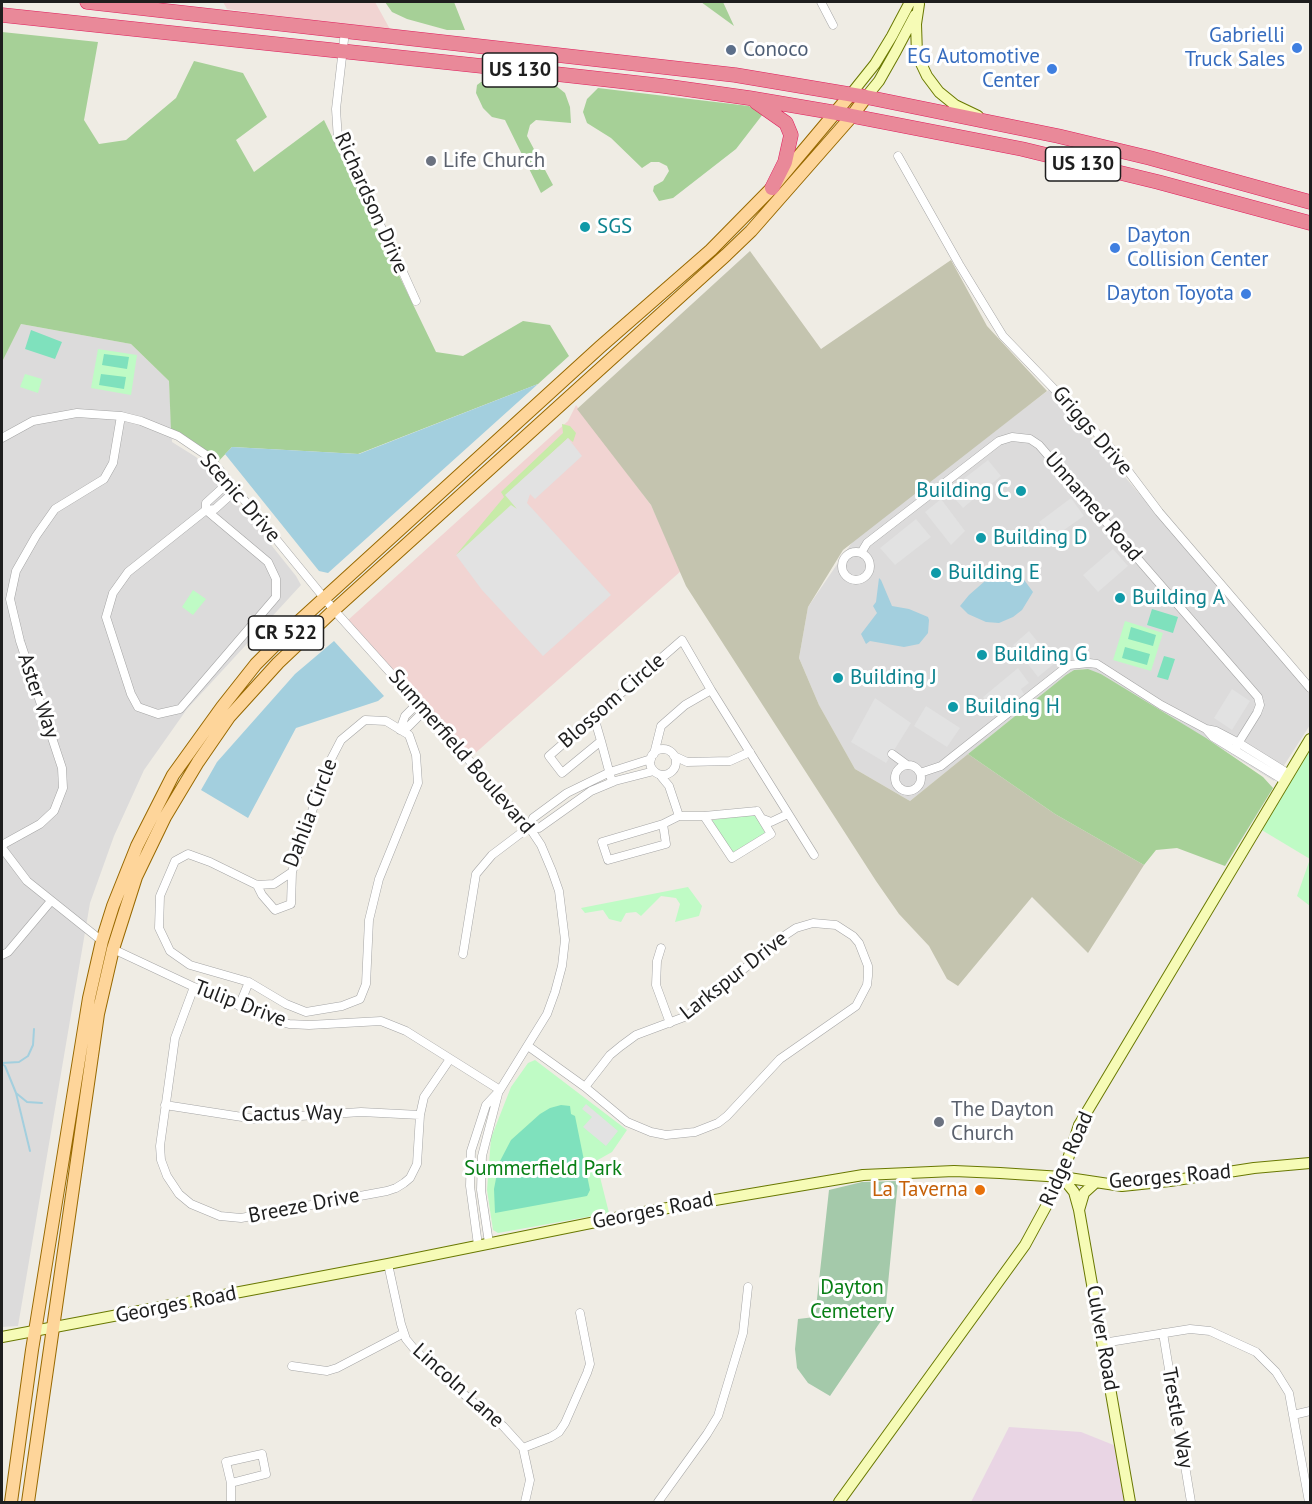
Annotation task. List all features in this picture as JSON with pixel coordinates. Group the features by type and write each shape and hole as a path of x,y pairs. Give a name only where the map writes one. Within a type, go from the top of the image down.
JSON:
{"highway":[{"name":"US 130","path":"87,2 735,75 851,94 992,123 1150,158 1311,202"},
{"name":"US 130","path":"2,15 664,86 749,98 837,112 1022,149 1311,223"},
{"path":"749,98 779,116 786,123 791,135 785,162 772,188"}],"main road":[{"name":"CR 522","path":"11,1503 35,1331 89,998 102,941 113,906 137,846 173,775 256,664 324,597 600,347 711,250 772,188 851,94"},
{"path":"852,116 866,97"},
{"name":"CR 522","path":"28,1503 98,1014 113,949 136,878 165,817 198,762 229,717 278,663 726,255 751,231 852,116"}],"street":[{"path":"820,2 832,25"},
{"path":"851,94 875,64 917,2"},
{"path":"866,97 879,81 896,51 917,2"},
{"path":"917,2 917,55 927,76 939,92 955,105 992,123"},
{"name":"Richardson Drive","path":"345,32 336,109 338,140 416,301"},
{"name":"Griggs Drive","path":"898,156 1003,336 1110,447 1159,512 1311,688"},
{"name":"Scenic Drive","path":"2,438 33,421 77,413 121,416 141,421 178,436 209,457 324,597"},
{"name":"Aster Way","path":"2,847 40,824 54,811 63,788 62,768 20,641 10,599 16,571 55,509 104,479 113,463 121,416"},
{"name":"Unnamed Road","path":"861,553 867,543 999,441 1012,437 1030,439 1039,445 1258,698 1260,705 1257,713 1234,750"},
{"path":"206,510 206,503 229,482"},
{"path":"206,510 268,562 276,579 276,597 180,709 158,714 138,707 130,694 106,617 113,593 128,572 206,510 215,509 236,490"},
{"name":"Summerfield Boulevard","path":"324,597 530,827 541,845 559,891 565,940 562,966 555,992 547,1014 528,1046 500,1090 486,1105 471,1151 470,1186 483,1244"},
{"name":"Blossom Circle","path":"612,782 601,741 562,773 549,756 682,640 814,855"},
{"path":"920,773 946,762 1069,665 1097,664 1161,705 1206,729 1216,731 1239,743 1287,777"},
{"path":"679,816 669,786 657,773 652,757 661,726 685,705 711,690"},
{"path":"400,730 405,716 418,703"},
{"path":"400,730 408,727 425,710"},
{"path":"594,717 601,741"},
{"name":"Dahlia Circle","path":"256,885 274,884 292,872 326,769 341,740 365,720 386,721 400,730"},
{"path":"1206,729 1213,737 1234,750 1287,777"},
{"path":"292,872 291,904 275,910 256,885 210,862 188,854 174,861 160,896 159,928 170,951 190,965 249,982 286,1004 306,1012 342,1006 360,999 366,984 369,920 379,879 418,783 416,755 409,735 400,730"},
{"path":"658,739 666,750 687,762 730,761 750,752"},
{"name":"Ridge Road","path":"839,1503 1025,1245 1062,1177 1079,1125 1311,739"},
{"path":"463,954 476,874 492,855 530,827 533,818 567,793 610,772 652,757 658,751 666,750"},
{"path":"892,754 907,765 916,768 920,773 920,782 910,790 902,789 896,782 895,776 898,770 907,765"},
{"path":"669,786 676,764 674,756"},
{"path":"530,827 539,828 591,791 612,782 657,773 666,775 687,762"},
{"path":"663,824 666,844 608,860 602,842 663,824 679,816 758,811 771,834 732,858 705,816"},
{"path":"763,819 771,822 788,814"},
{"path":"2,847 27,881 102,941"},
{"path":"2,955 8,952 51,901"},
{"name":"Larkspur Drive","path":"528,1046 585,1087 627,1122 651,1132 682,1135 695,1132 718,1123 727,1116 780,1059 856,1006 867,985 868,976 864,954 853,936 836,925 805,924 796,928 687,1016 636,1035 610,1054 585,1087"},
{"path":"661,948 657,961 656,985 670,1023"},
{"name":"Tulip Drive","path":"113,949 194,987 289,1024 381,1021 406,1031 500,1090"},
{"path":"239,1006 249,982"},
{"name":"Breeze Drive","path":"194,987 177,1029 160,1146 161,1161 167,1176 179,1194 190,1204 220,1216 242,1218 396,1188 410,1178 417,1164 420,1114 424,1097 450,1059"},
{"name":"Cactus Way","path":"165,1105 255,1119 361,1112 420,1114"},
{"name":"Georges Road","path":"2,1337 388,1264 650,1211 863,1175 954,1171 1062,1177 1122,1186 1254,1168 1311,1163"},
{"name":"Culver Road","path":"1062,1177 1074,1192 1079,1210 1130,1503"},
{"path":"1079,1210 1084,1193 1095,1183"},
{"name":"Lincoln Lane","path":"388,1264 404,1333 415,1350 445,1379 519,1441 526,1455 530,1480 525,1503"},
{"path":"658,1503 718,1416 743,1333 748,1287"},
{"path":"523,1448 559,1432 587,1373 590,1364 580,1313"},
{"path":"1103,1343 1190,1329 1210,1331 1256,1352 1276,1372 1289,1393 1309,1503"},
{"path":"292,1366 327,1371 338,1368 404,1333"},
{"name":"Trestle Way","path":"1163,1334 1191,1503"},
{"path":"1293,1415 1311,1411"},
{"path":"231,1483 266,1474 262,1454 226,1462 231,1483 231,1503"}],"shaded area":[{"path":"223,2 375,2 391,31 227,9"},
{"path":"750,251 821,349 951,260 987,326 1047,391 843,550 808,607 799,658 819,705 855,769 910,801 968,754 1055,814 1144,865 1088,953 1032,897 958,986 947,979 929,946 899,914 876,881 686,586 651,505 577,409"},
{"path":"21,324 131,344 169,381 172,442 196,457 216,476 301,585 187,709 144,770 114,836 90,903 18,1326 2,1327 2,362"},
{"path":"1050,389 1310,694 1310,725 1274,781 1101,674 1084,669 1074,670 1066,675 910,801 855,769 819,705 799,658 808,607 857,535"},
{"path":"576,405 651,505 681,571 472,756 399,681 347,621 568,421"},
{"path":"568,438 582,456 535,499 530,494 527,503 611,595 543,656 482,590 456,555 511,505 517,509 505,495"},
{"path":"988,460 1001,476 963,508 948,491"},
{"path":"1071,498 1084,516 1051,539 1039,522"},
{"path":"941,499 965,531 951,545 925,512"},
{"path":"916,519 931,537 895,565 880,548"},
{"path":"1113,549 1128,566 1098,592 1083,575"},
{"path":"1029,631 1055,663 1038,677 1013,645"},
{"path":"1018,668 1029,683 1021,689 1024,694 996,715 983,697"},
{"path":"1232,689 1250,701 1232,730 1214,718"},
{"path":"875,698 911,723 886,763 851,742"},
{"path":"926,706 960,728 947,747 914,726"},
{"path":"586,1104 618,1131 606,1146 583,1127 592,1117 582,1109"},
{"path":"1009,1427 1081,1432 1121,1448 1131,1502 971,1502"}],"green space":[{"path":"385,2 454,2 465,30 447,30 407,19 392,12"},
{"path":"701,2 723,2 734,26"},
{"path":"2,32 98,42 84,120 99,144 126,140 176,98 194,61 243,73 267,117 236,140 254,172 324,120 436,352 463,356 523,321 550,325 569,356 538,384 358,454 232,447 216,464 171,431 169,381 131,344 21,324 2,362"},
{"path":"481,82 555,85 565,93 570,107 571,123 536,120 530,125 527,136 553,185 541,193 505,120 492,117 483,108 476,93 477,85"},
{"path":"598,88 749,106 763,114 736,149 673,198 659,201 653,191 654,186 663,181 669,171 667,166 659,162 651,162 642,168 611,138 587,123 583,112 587,99"},
{"path":"31,330 62,342 55,359 25,349"},
{"path":"98,349 137,355 131,395 91,388"},
{"path":"104,354 129,357 127,369 102,365"},
{"path":"25,374 42,379 38,393 20,387"},
{"path":"101,374 126,377 124,389 99,385"},
{"path":"562,424 570,426 576,433 573,442 568,438 506,495 517,508 516,510 456,555 504,497 501,492 563,433"},
{"path":"193,590 206,599 193,615 182,607"},
{"path":"1152,609 1178,617 1173,633 1147,625"},
{"path":"1125,621 1163,633 1151,671 1113,660"},
{"path":"1131,627 1156,635 1153,646 1128,639"},
{"path":"1125,647 1150,654 1147,665 1122,658"},
{"path":"1164,656 1175,659 1168,680 1157,677"},
{"path":"1088,669 1101,674 1206,738 1263,777 1273,788 1225,866 1177,848 1156,850 1144,865 1055,814 968,754 1066,675 1074,670"},
{"path":"1310,746 1310,859 1260,829"},
{"path":"755,814 765,833 732,853 712,820"},
{"path":"1310,859 1310,906 1297,896"},
{"path":"688,887 702,906 699,916 675,922 680,904 676,898 661,896 641,916 636,912 626,913 621,922 609,919 603,910 585,913 581,908"},
{"name":"Summerfield Park","path":"535,1060 627,1130 612,1152 596,1161 609,1213 498,1233 493,1230 487,1190 491,1138 511,1087 528,1063"},
{"path":"561,1105 570,1106 571,1114 575,1116 590,1190 587,1196 495,1213 494,1189 499,1163 511,1140 540,1114"},
{"name":"Dayton Cemetery","path":"898,1181 885,1315 830,1396 808,1383 797,1368 795,1349 798,1319 815,1317 829,1190 862,1182"}],"water":[{"path":"538,384 328,573 319,571 225,454 232,447 359,454"},
{"path":"1009,570 1022,577 1033,592 1022,610 1013,617 999,623 986,622 968,614 960,606 993,574"},
{"path":"879,578 892,606 909,609 928,617 928,633 919,644 904,647 870,641 866,644 861,634 877,613 873,606 876,602"},
{"path":"334,641 384,696 378,701 296,728 248,818 201,790 217,762 295,674"}],"waterway":[{"path":"2,1063 19,1062 28,1056 33,1045 34,1029"},
{"path":"2,1064 5,1066 16,1093 30,1151"},
{"path":"16,1093 27,1102 42,1103"}],"place":[{"name":"Gabrielli Truck Sales","path":"1297,48"},
{"name":"Conoco","path":"731,50"},
{"name":"EG Automotive Center","path":"1052,69"},
{"name":"Life Church","path":"431,161"},
{"name":"SGS","path":"585,227"},
{"name":"Dayton Collision Center","path":"1115,248"},
{"name":"Dayton Toyota","path":"1246,294"},
{"name":"Building C","path":"1021,491"},
{"name":"Building D","path":"981,538"},
{"name":"Building E","path":"936,573"},
{"name":"Building A","path":"1120,598"},
{"name":"Building G","path":"982,655"},
{"name":"Building J","path":"838,678"},
{"name":"Building H","path":"953,707"},
{"name":"The Dayton Church","path":"939,1122"},
{"name":"La Taverna","path":"980,1190"}]}
